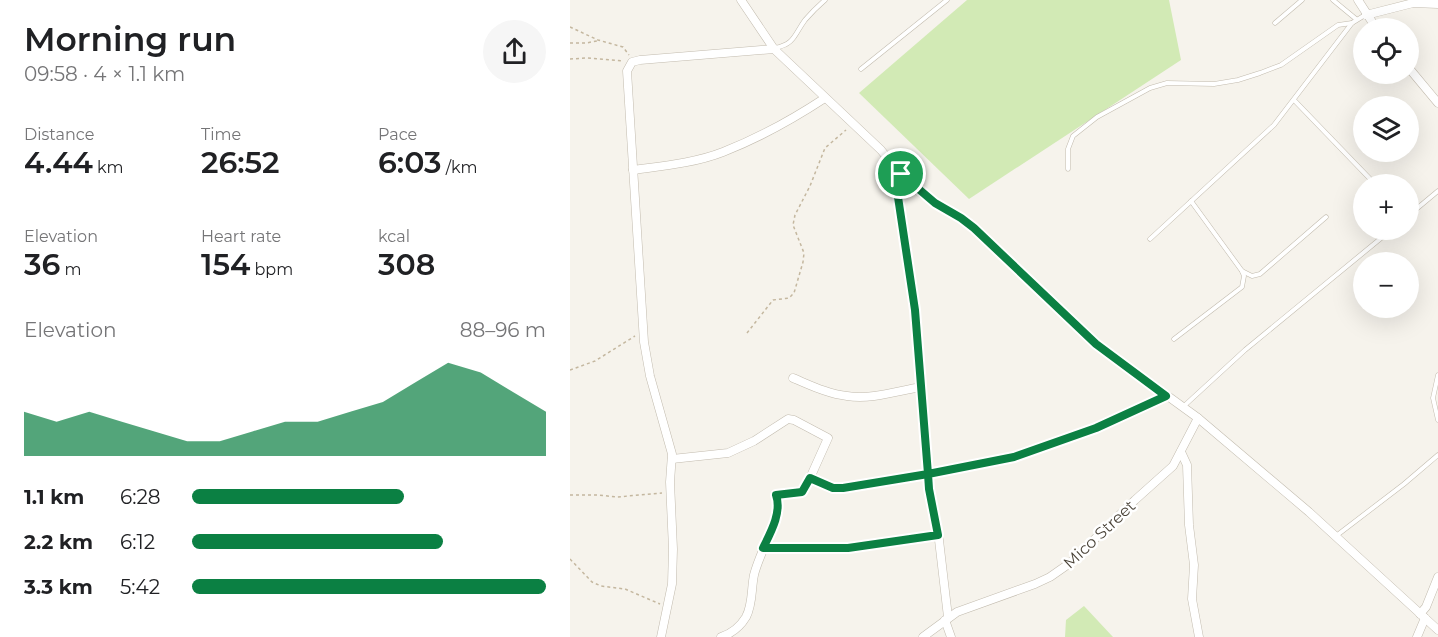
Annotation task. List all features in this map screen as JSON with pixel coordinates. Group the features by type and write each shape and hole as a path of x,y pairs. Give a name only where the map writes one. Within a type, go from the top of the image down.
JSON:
{"street":[{"path":"741,0 774,49 881,150 901,174 935,203 974,228 1096,344 1166,396 1184,406 1335,536 1438,630"},
{"path":"1359,0 1368,18"},
{"path":"1366,15 1413,3 1438,4"},
{"path":"661,637 672,584 670,493 672,459 650,376 643,329 627,71 632,62 658,58 774,49"},
{"path":"1419,80 1438,103"},
{"path":"633,170 676,164 723,152 790,121 825,98"},
{"path":"901,174 898,197 915,310 929,489 938,535 951,637"},
{"path":"793,378 848,397 876,395 921,387"},
{"path":"810,478 833,488 843,488 1014,457 1096,428 1166,396"},
{"name":"Mico Street","path":"923,637 947,618 966,608 1042,580 1070,563 1173,466 1197,418"},
{"path":"672,459 728,453 754,441 788,419 828,438 802,492 776,495 778,501 776,518 754,577 751,604 736,630 721,637"},
{"path":"1181,452 1187,465 1189,525 1193,552 1192,599 1199,637"},
{"path":"763,548 848,548 938,535"},
{"path":"1417,637 1422,616 1438,577"}],"lane":[{"path":"774,49 782,47 795,38 804,21 825,0"},
{"path":"861,69 947,0"},
{"path":"1275,23 1302,0"},
{"path":"1333,0 1355,18"},
{"path":"1358,18 1366,15"},
{"path":"1150,239 1274,125 1352,23"},
{"path":"1068,169 1068,149 1073,136 1097,117 1150,88 1167,83 1214,84 1260,73 1281,65 1338,26 1352,23"},
{"path":"1294,99 1365,174"},
{"path":"1419,207 1438,191"},
{"path":"1174,339 1242,287 1244,276 1191,201"},
{"path":"1242,271 1248,275 1260,274 1326,217"},
{"path":"1184,406 1253,343 1379,240"},
{"path":"1438,375 1433,398 1438,420"},
{"path":"1335,536 1438,456"}],"path":[{"path":"570,27 598,40 623,47 632,62"},
{"path":"570,43 598,40"},
{"path":"570,59 632,62"},
{"path":"747,333 772,300 789,298 794,293 804,253 793,225 795,215 810,186 825,148 844,132 850,121"},
{"path":"570,370 595,362 643,329"},
{"path":"570,495 617,497 670,493"},
{"path":"570,558 592,582 601,586 625,589 667,608"}],"green space":[{"path":"967,0 1169,0 1181,60 969,199 859,93"},
{"path":"1084,606 1113,637 1065,637 1066,620"}],"route":[{"path":"901,174 898,197 915,310 928,474 843,488 823,485 810,478 802,492 776,495 778,501 776,518 763,548 848,548 938,535 928,474 1014,457 1116,420 1166,396 1096,344 974,228 917,190 901,174"}]}
